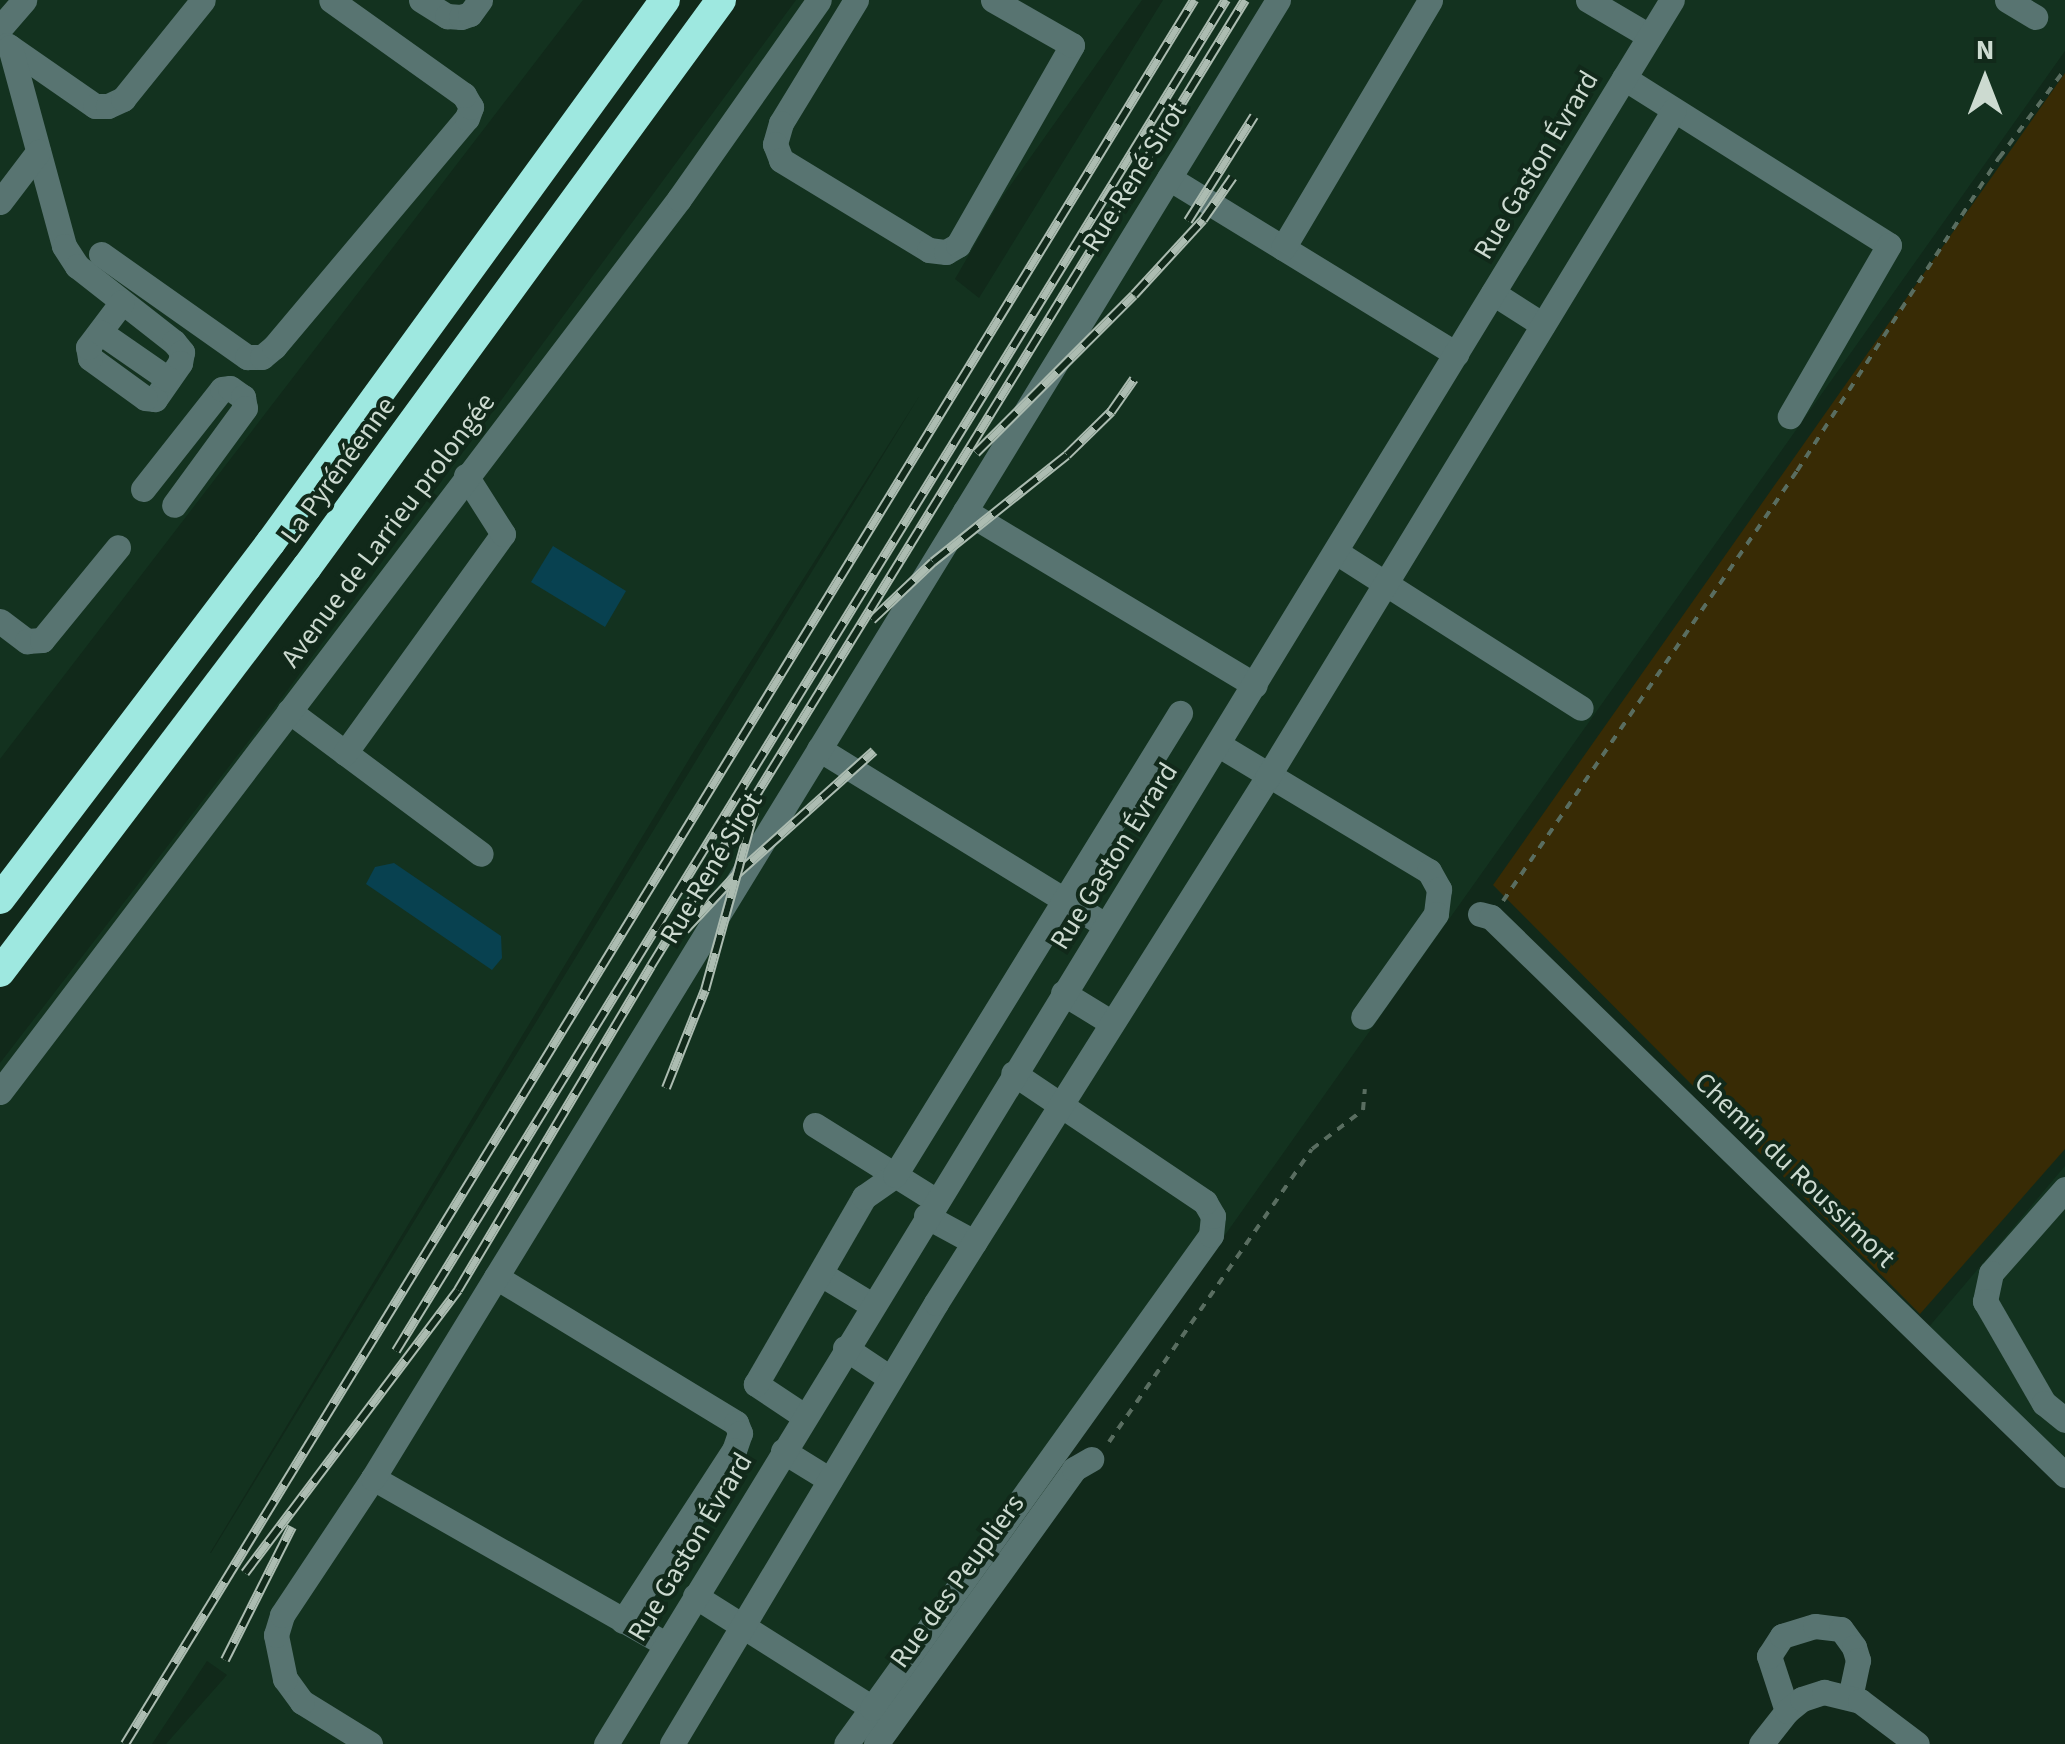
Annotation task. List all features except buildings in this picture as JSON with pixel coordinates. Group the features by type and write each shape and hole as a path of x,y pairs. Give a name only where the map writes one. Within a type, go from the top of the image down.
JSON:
{"highway":[{"name":"La Pyrénéenne","path":"0,898 271,542 665,0"},
{"name":"La Pyrénéenne","path":"0,972 307,567 721,0"}],"street":[{"path":"24,0 3,38 64,246 77,266 122,302 182,352 155,399 145,398 90,358 88,347 122,302"},
{"path":"3,38 95,106 108,106 123,100 203,0"},
{"path":"100,254 247,357 262,357 274,347 467,118 471,107 464,96 331,0"},
{"path":"420,0 447,16 461,17 470,14 480,0"},
{"name":"Avenue de Larrieu prolongée","path":"0,1092 678,198 819,0"},
{"path":"856,0 781,123 775,144 781,160 929,250 946,252 958,245 1072,46 993,0"},
{"name":"Rue René Sirot","path":"370,1744 302,1702 284,1678 276,1635 282,1615 373,1478 1278,0"},
{"path":"1283,248 1430,0"},
{"path":"1588,0 1650,36"},
{"name":"Rue Gaston Évrard","path":"606,1744 1013,1072 1256,685 1672,0"},
{"path":"2008,0 2035,17"},
{"path":"1624,78 1889,245 1790,416"},
{"path":"672,1744 890,1378 1267,778 1674,110"},
{"path":"0,202 38,152"},
{"path":"1169,178 1456,354"},
{"path":"1493,293 1543,325"},
{"path":"164,386 194,422"},
{"path":"143,489 222,389 230,388 247,404 174,505"},
{"path":"345,753 502,534 466,476"},
{"path":"965,511 1256,685"},
{"path":"0,622 27,642 42,640 118,547"},
{"path":"1336,552 1581,708"},
{"path":"289,711 481,854"},
{"path":"804,1416 756,1384 864,1197 895,1175 1180,712"},
{"path":"1219,745 1267,778 1429,872 1439,889 1436,914 1363,1018"},
{"path":"819,749 1105,926"},
{"name":"Chemin du Roussimort","path":"1486,916 2065,1475"},
{"path":"1063,993 1112,1023"},
{"path":"846,1744 1212,1235 1213,1216 1205,1202 1013,1072"},
{"path":"815,1126 895,1175 974,1242"},
{"path":"2065,1188 1990,1273 1986,1301 2044,1404 2065,1420"},
{"path":"820,1274 872,1305"},
{"path":"496,1277 736,1423 740,1434 734,1450 623,1620"},
{"path":"845,1348 890,1378"},
{"path":"783,1451 830,1480"},
{"name":"Rue des Peupliers","path":"876,1744 1074,1468 1091,1459"},
{"path":"373,1478 665,1644"},
{"path":"695,1596 872,1708"},
{"path":"1787,1711 1770,1656 1782,1636 1815,1626 1842,1629 1854,1648 1858,1660 1850,1697"},
{"path":"1760,1744 1787,1711 1802,1699 1824,1692 1850,1697 1917,1744"}],"path":[{"path":"1486,916 1798,471 1999,158 2065,69"},
{"path":"1091,1459 1107,1446 1312,1149 1357,1119 1363,1110 1365,1088"}],"shaded area":[{"path":"0,0 583,0 0,759"},
{"path":"796,0 1142,0 1003,196 955,279 979,298 1163,0 2065,0 2065,51 864,1744 166,1744 227,1675 207,1661 152,1744 0,1744 0,1063 278,703","holes":["920,395 211,1553 694,751"]},
{"path":"2065,73 2065,1149 1920,1314 1493,885"},
{"path":"2065,1166 2065,1475 1922,1335"}],"water":[{"path":"553,546 626,591 605,627 531,582"},
{"path":"394,863 501,936 502,958 492,970 366,884 375,867"}],"railway":[{"path":"125,1744 1194,0"},
{"path":"396,1351 1226,0"},
{"path":"245,1573 458,1290 651,966 1245,0"},
{"path":"1188,221 1254,116"},
{"path":"976,453 1134,295 1203,220 1233,177"},
{"path":"872,620 933,562 1067,455 1111,412 1134,379"},
{"path":"685,930 737,874 874,751"},
{"path":"666,1088 705,990 754,812"},
{"path":"225,1660 292,1527"}]}
